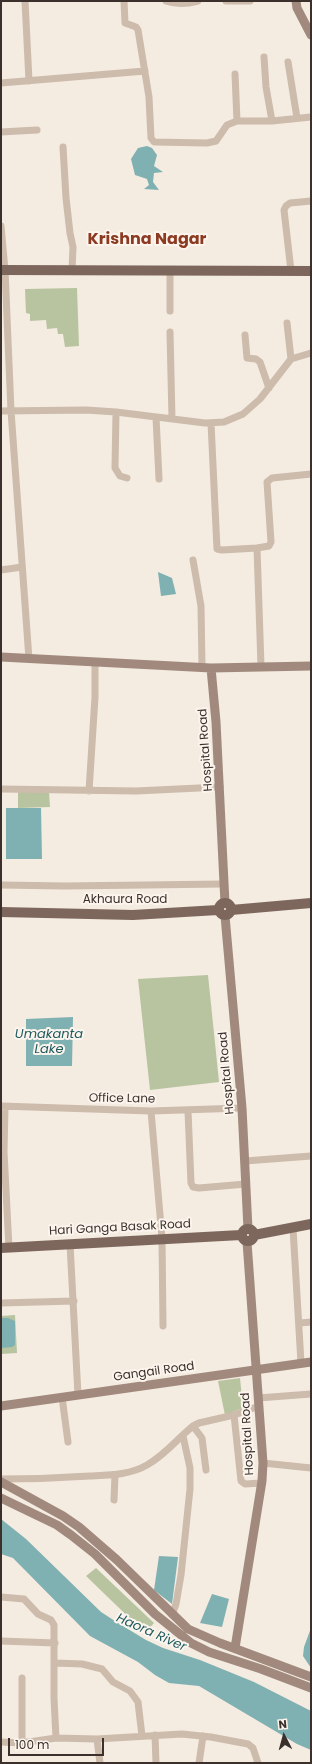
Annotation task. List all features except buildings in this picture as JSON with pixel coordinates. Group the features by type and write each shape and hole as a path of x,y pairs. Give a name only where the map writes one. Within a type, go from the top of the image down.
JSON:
{"main road":[{"path":"3,270 311,271"},
{"name":"Akhaura Road","path":"1,909 32,912 133,915 311,903"},
{"name":"Hari Ganga Basak Road","path":"5,1248 162,1238 248,1235 311,1224"}],"street":[{"path":"25,1 29,81"},
{"path":"124,1 125,24 136,27 138,30 146,71 151,138 154,142 211,143 218,139 227,125 237,121 272,121 311,117"},
{"path":"166,1 180,3 198,1"},
{"path":"226,1 250,1"},
{"path":"296,1 297,8 311,35"},
{"path":"264,57 266,87 272,121"},
{"path":"288,62 297,118"},
{"path":"1,83 146,71"},
{"path":"235,74 237,121"},
{"path":"1,132 36,130"},
{"path":"63,147 66,198 73,247 72,270"},
{"path":"291,271 284,210 290,203 311,201"},
{"path":"1,226 11,411 29,659"},
{"path":"170,270 170,311"},
{"path":"287,323 291,359"},
{"path":"170,332 172,419"},
{"path":"244,335 247,358 256,359 260,362 269,388"},
{"path":"1,411 86,410 211,423 224,422 243,414 260,399 291,359 311,353"},
{"path":"116,412 115,468 120,476 126,478"},
{"path":"156,417 158,479"},
{"path":"211,423 217,549 257,548 269,546 271,542 268,480 272,478 311,474"},
{"path":"257,548 261,666"},
{"path":"193,560 201,606 207,667"},
{"path":"1,570 22,567"},
{"path":"1,657 207,667 311,666"},
{"path":"88,791 95,697 95,662"},
{"name":"Hospital Road","path":"207,667 216,722 225,910 242,1108 248,1235 263,1463 262,1483 235,1648"},
{"path":"1,789 88,791 220,787"},
{"path":"1,885 71,886 224,884"},
{"path":"3,1107 5,1248"},
{"name":"Office Lane","path":"3,1107 151,1111 188,1111 242,1108"},
{"path":"151,1111 162,1238 163,1326"},
{"path":"188,1111 191,1183 193,1187 198,1188 246,1184"},
{"path":"245,1161 311,1156"},
{"path":"293,1228 300,1323 301,1363"},
{"path":"70,1244 78,1395"},
{"path":"1,1303 74,1301"},
{"path":"300,1323 311,1322"},
{"name":"Gangail Road","path":"1,1406 311,1362"},
{"path":"1,1479 56,1479 115,1474 137,1470 147,1465 165,1452 193,1426 199,1423 234,1415 259,1402 311,1394"},
{"path":"62,1397 68,1442"},
{"path":"234,1415 241,1481 245,1484 262,1483"},
{"path":"193,1426 202,1438 206,1470"},
{"path":"172,1615 176,1604 181,1575 190,1489 190,1468 183,1436"},
{"path":"263,1463 311,1468"},
{"path":"114,1500 115,1474"},
{"path":"1,1482 63,1516 79,1527 117,1560 188,1629 199,1635 311,1678"},
{"path":"1,1498 57,1525 71,1535 95,1554 155,1614 191,1644 209,1652 261,1669 311,1688"},
{"path":"1,1597 24,1599 38,1614 51,1620 54,1628 55,1643 54,1698 56,1738"},
{"path":"1,1641 55,1643"},
{"path":"55,1663 82,1664 102,1669 113,1682 130,1690 138,1702 142,1736"},
{"path":"22,1678 22,1743"},
{"path":"155,1735 156,1763"},
{"path":"1,1742 22,1743 56,1738 97,1739 155,1735 202,1736 248,1744 253,1748 258,1763"},
{"path":"199,1763 202,1736"},
{"path":"97,1739 100,1763"}],"green space":[{"path":"77,288 79,346 65,347 63,334 58,334 57,328 47,329 46,320 30,321 30,314 26,313 25,289"},
{"path":"18,792 49,792 50,807 18,808"},
{"path":"208,975 219,1082 150,1090 138,979"},
{"path":"15,1315 17,1353 1,1354 1,1316"},
{"path":"240,1378 243,1408 225,1415 218,1381"},
{"path":"96,1568 154,1623 145,1633 86,1576"}],"water":[{"path":"147,146 152,148 157,155 154,166 163,172 154,173 153,182 159,190 144,189 149,185 147,179 135,175 131,159 138,148"},
{"path":"158,572 172,578 176,594 161,596"},
{"path":"6,808 41,808 42,859 6,859"},
{"name":"Umakanta Lake","path":"73,1017 72,1066 26,1066 26,1019"},
{"path":"1,1318 8,1318 15,1321 15,1345 12,1347 1,1348"},
{"path":"1,1519 26,1539 101,1612 118,1623 146,1640 163,1648 200,1660 254,1682 311,1711 311,1750 297,1744 199,1686 169,1683 155,1675 138,1662 90,1636 13,1558 1,1554"},
{"path":"159,1556 178,1557 172,1604 154,1590"},
{"path":"212,1594 229,1599 222,1627 200,1623"},
{"path":"311,1628 311,1668 303,1656 304,1647"}],"district":[{"name":"Krishna Nagar","path":"147,240"}],"water label":[{"name":"Haora River","path":"151,1633"}]}
